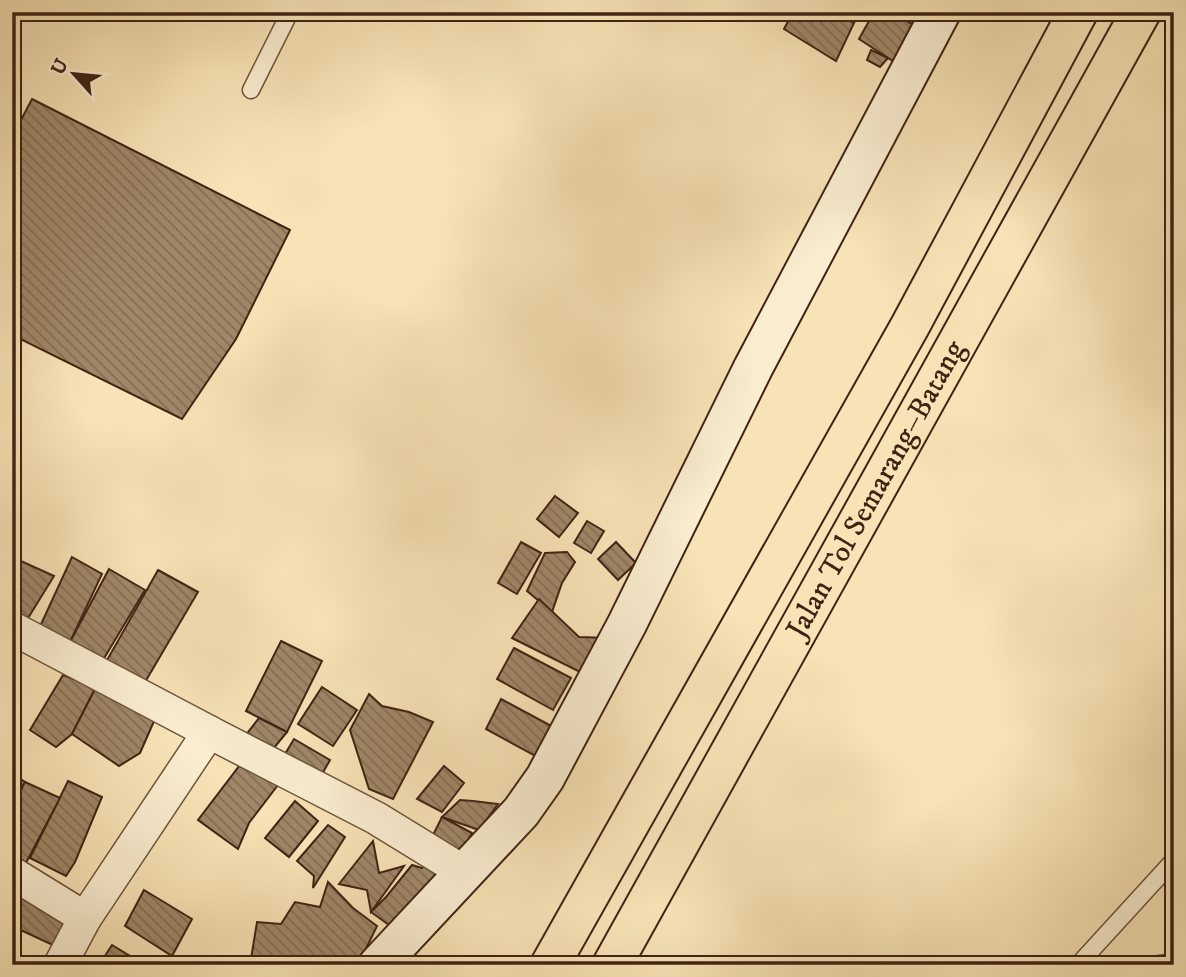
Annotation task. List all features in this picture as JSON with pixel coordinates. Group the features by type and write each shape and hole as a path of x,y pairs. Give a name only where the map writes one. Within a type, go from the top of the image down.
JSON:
{"highway":[{"name":"Jalan Tol Semarang–Batang","path":"550,965 910,326 1078,12"},
{"name":"Jalan Tol Semarang–Batang","path":"612,965 1141,12"}],"street":[{"path":"378,965 521,813 545,778 627,624 753,368 942,12"},
{"path":"12,628 306,780 376,818 464,872"},
{"path":"60,965 86,918 209,732"},
{"path":"12,873 86,918"}],"lane":[{"path":"251,90 290,12"},
{"path":"1078,965 1174,860"},
{"path":"1153,965 1174,962"}],"building":[{"path":"793,12 834,12 854,23 836,61 784,29"},
{"path":"834,12 860,12 854,23"},
{"path":"874,12 890,12 922,30 902,67 859,39"},
{"path":"896,12 924,12 917,25"},
{"path":"871,50 888,58 880,67 867,60"},
{"path":"32,99 290,230 236,339 182,419 12,335 12,137"},
{"path":"555,496 578,513 559,537 537,519"},
{"path":"587,521 604,531 591,553 574,543"},
{"path":"521,542 541,553 517,594 498,583"},
{"path":"616,542 636,563 618,580 598,559"},
{"path":"567,552 575,562 562,583 552,612 527,591 545,553"},
{"path":"12,557 54,576 25,623 12,618"},
{"path":"72,557 102,574 69,644 37,633"},
{"path":"109,569 145,590 103,660 69,644"},
{"path":"158,570 198,592 141,689 102,669"},
{"path":"539,599 579,637 607,638 584,674 512,638"},
{"path":"281,641 322,661 287,732 246,711"},
{"path":"514,648 571,678 553,710 497,679"},
{"path":"63,675 96,687 72,734 56,747 30,730"},
{"path":"96,687 155,719 140,753 119,766 72,734"},
{"path":"322,687 357,710 333,746 298,724"},
{"path":"369,694 382,706 409,712 433,722 393,799 369,789 350,730"},
{"path":"501,699 555,728 539,758 486,729"},
{"path":"259,718 287,732 269,754 242,740"},
{"path":"294,739 330,760 318,781 282,759"},
{"path":"246,757 278,785 249,823 238,849 198,820"},
{"path":"444,766 464,783 442,812 417,799"},
{"path":"12,773 25,782 12,807"},
{"path":"68,781 102,797 75,862 66,876 30,858"},
{"path":"25,782 60,798 26,863 12,856 12,807"},
{"path":"460,800 498,804 479,830 442,817"},
{"path":"295,801 318,821 289,857 265,838"},
{"path":"442,817 472,833 457,860 430,841"},
{"path":"328,825 345,837 313,888 314,876 297,861"},
{"path":"373,841 379,873 404,866 371,912 367,890 339,884"},
{"path":"427,861 452,873 393,928 371,912 412,865 422,868"},
{"path":"328,882 353,908 377,926 358,965 250,965 257,922 281,924 295,902 320,907"},
{"path":"19,888 73,918 57,947 12,926 12,901"},
{"path":"144,890 192,919 172,956 125,926"},
{"path":"112,945 145,965 99,965"}]}
